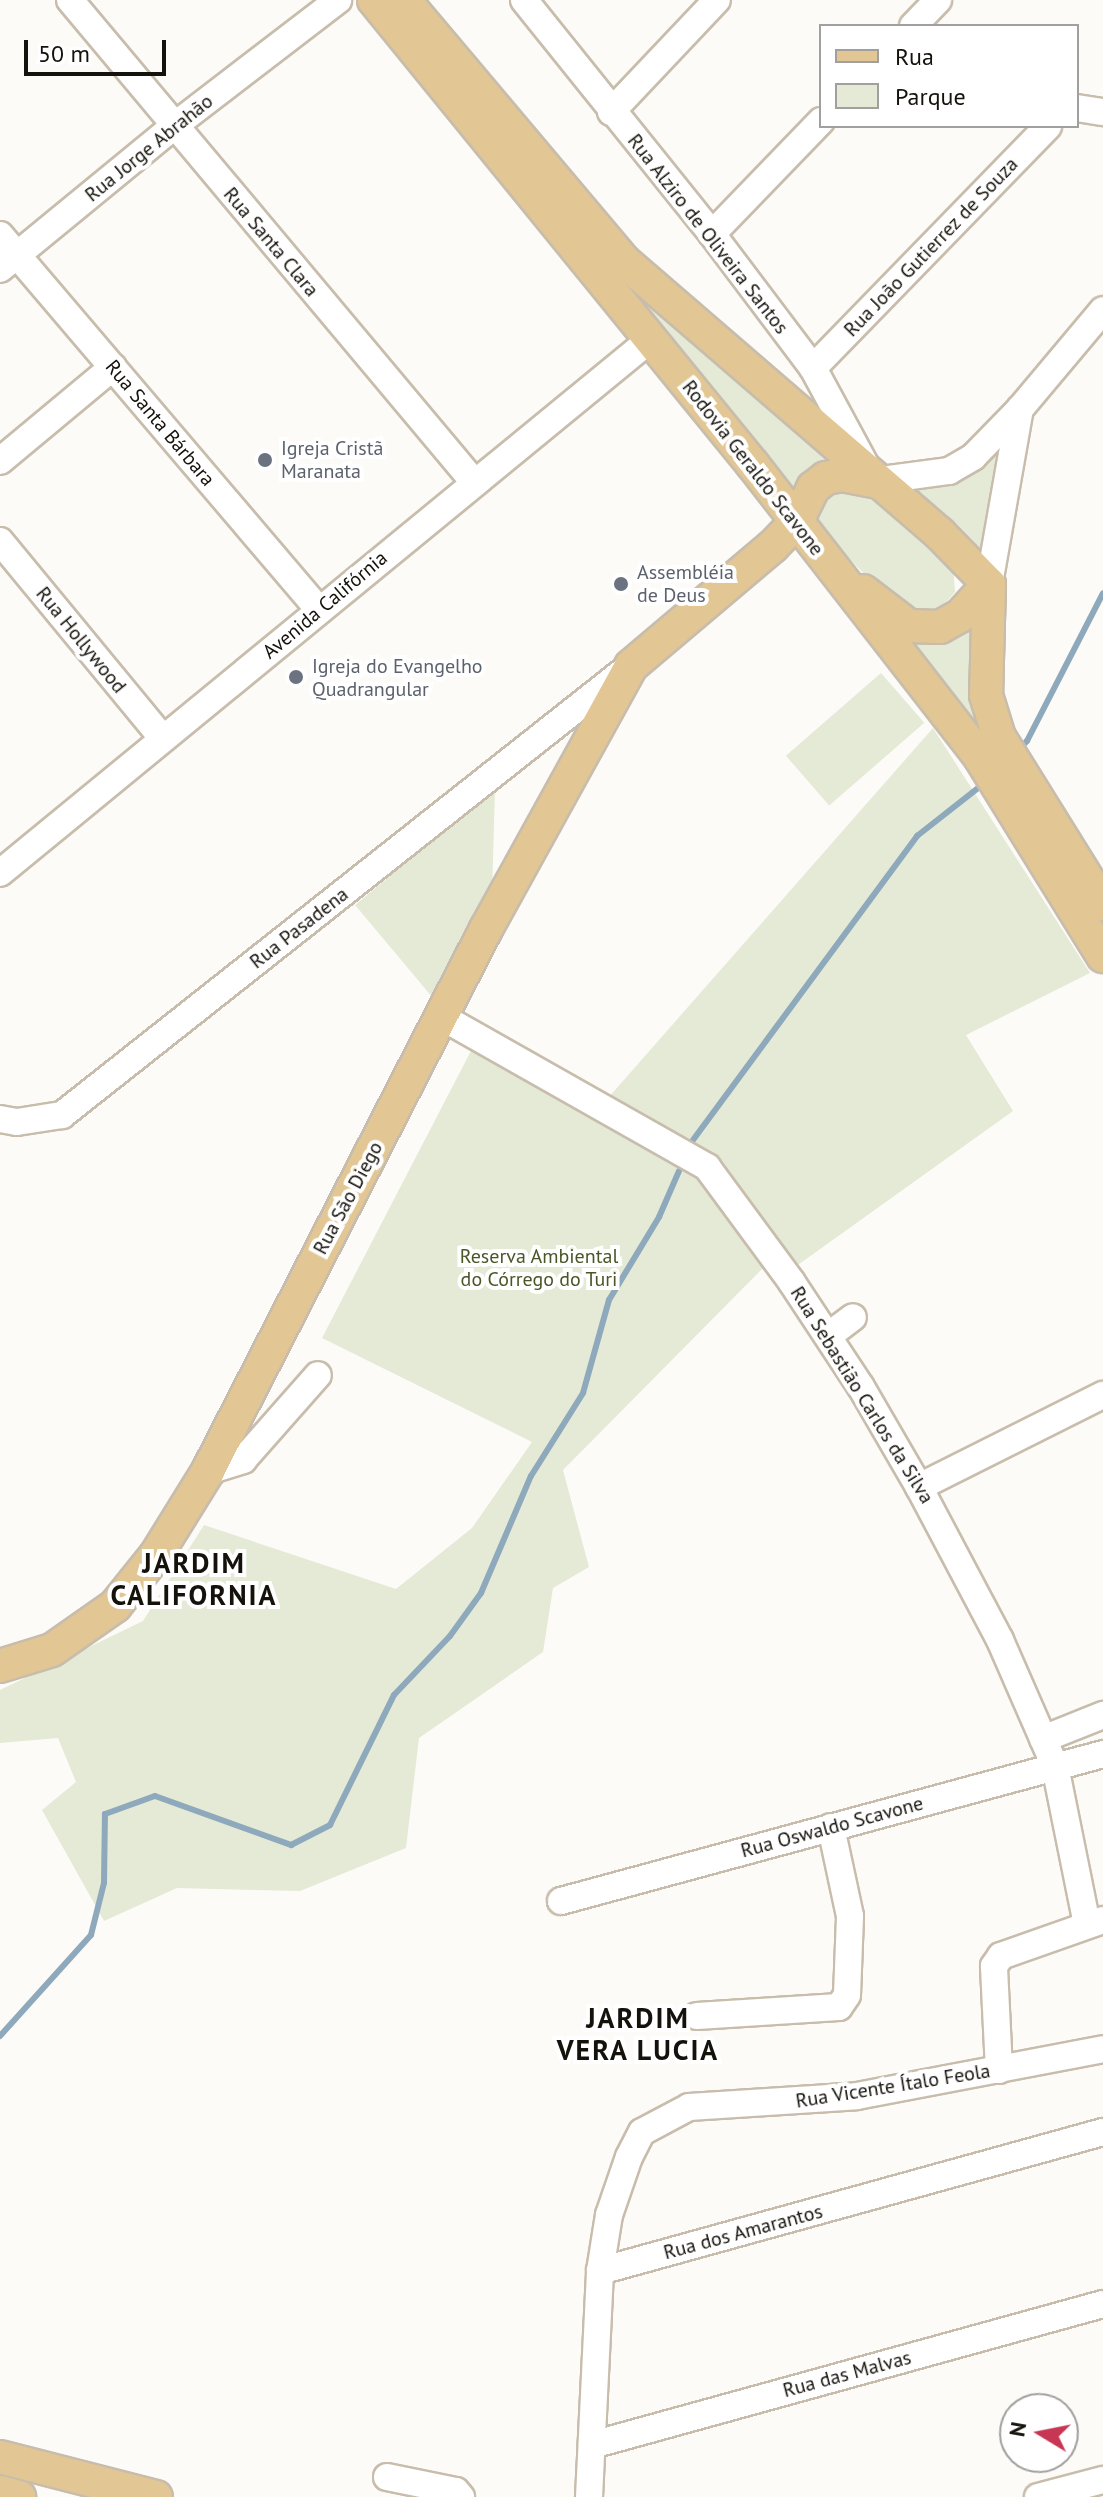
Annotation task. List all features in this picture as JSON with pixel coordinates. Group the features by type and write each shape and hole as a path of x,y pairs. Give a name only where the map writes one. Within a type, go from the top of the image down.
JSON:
{"main road":[{"name":"Rodovia Geraldo Scavone","path":"374,0 652,338 980,757 1103,956"},
{"path":"404,0 625,262 874,481 939,533 989,584 986,695 999,737 1103,904"},
{"path":"797,521 813,488 826,478 842,475 874,481"},
{"name":"Rua São Diego","path":"0,1666 52,1650 115,1606 156,1555 208,1471 442,1017 582,724 631,666 772,547 797,521"},
{"path":"818,552 909,626 940,627 960,616 989,584"},
{"path":"0,2457 156,2497"},
{"path":"0,2492 19,2497"}],"street":[{"name":"Rua Santa Clara","path":"70,0 474,482"},
{"name":"Rua Jorge Abrahão","path":"6,253 338,0"},
{"name":"Rua Alziro de Oliveira Santos","path":"524,0 712,234 813,368 874,481"},
{"path":"611,112 717,0"},
{"path":"915,24 938,0"},
{"path":"1079,108 1103,112"},
{"path":"712,234 819,123"},
{"name":"Rua João Gutierrez de Souza","path":"813,368 1046,128"},
{"name":"Rua Santa Bárbara","path":"6,253 113,367 319,610"},
{"path":"874,481 949,471 973,457 1020,409 1103,310"},
{"name":"Avenida Califórnia","path":"3,864 163,739 652,338"},
{"path":"0,461 113,367"},
{"path":"989,584 1020,409"},
{"name":"Rua Hollywood","path":"0,541 163,739"},
{"name":"Rua Pasadena","path":"8,1120 62,1115 582,724"},
{"name":"Rua Sebastião Carlos da Silva","path":"442,1017 707,1167 828,1336 919,1487 1000,1640 1055,1766 1095,1922"},
{"path":"828,1336 853,1317"},
{"path":"208,1471 243,1460 318,1375"},
{"path":"919,1487 1103,1395"},
{"path":"1043,1739 1103,1715"},
{"name":"Rua Oswaldo Scavone","path":"561,1901 1103,1754"},
{"path":"697,2016 839,2007 847,1995 850,1916 831,1827"},
{"path":"999,2070 994,1966 1001,1956 1016,1949 1095,1922"},
{"name":"Rua Vicente Ítalo Feola","path":"600,2271 609,2215 629,2157 642,2132 689,2107 857,2096 1103,2049"},
{"name":"Rua dos Amarantos","path":"600,2271 1103,2132"},
{"path":"589,2497 600,2271"},
{"name":"Rua das Malvas","path":"592,2445 1103,2304"},
{"path":"387,2477 456,2491 461,2497"},
{"path":"1038,2497 1103,2480"}],"green space":[{"path":"642,295 845,461 799,483 790,493 636,297"},
{"path":"1006,437 981,564 913,485"},
{"path":"857,485 893,511 953,565 955,592 937,613 920,617 868,578 816,524 815,516 826,492"},
{"path":"975,623 992,748 901,637"},
{"path":"881,673 924,723 829,805 786,756"},
{"name":"Reserva Ambiental do Córrego do Turi","path":"933,728 1090,973 966,1035 1013,1111 795,1267 766,1265 563,1470 589,1567 553,1588 543,1652 419,1738 406,1848 300,1891 177,1888 104,1921 42,1810 76,1782 58,1738 0,1743 0,1690 143,1621 204,1525 396,1589 472,1528 532,1442 322,1338 473,1047 594,1114"},
{"path":"495,789 492,895 433,998 355,905"}],"waterway":[{"path":"1020,748 1027,741 1103,593"},
{"path":"693,1140 917,836 983,784"},
{"path":"0,2036 91,1935 104,1883 105,1814 155,1796 291,1845 330,1825 394,1695 450,1636 481,1593 531,1476 583,1393 609,1300 659,1217 679,1171"}],"place":[{"name":"Igreja Cristã Maranata","path":"265,460"},
{"name":"Assembléia de Deus","path":"621,584"},
{"name":"Igreja do Evangelho Quadrangular","path":"296,677"}],"district":[{"name":"JARDIM CALIFORNIA","path":"194,1579"},
{"name":"JARDIM VERA LUCIA","path":"638,2034"}]}
